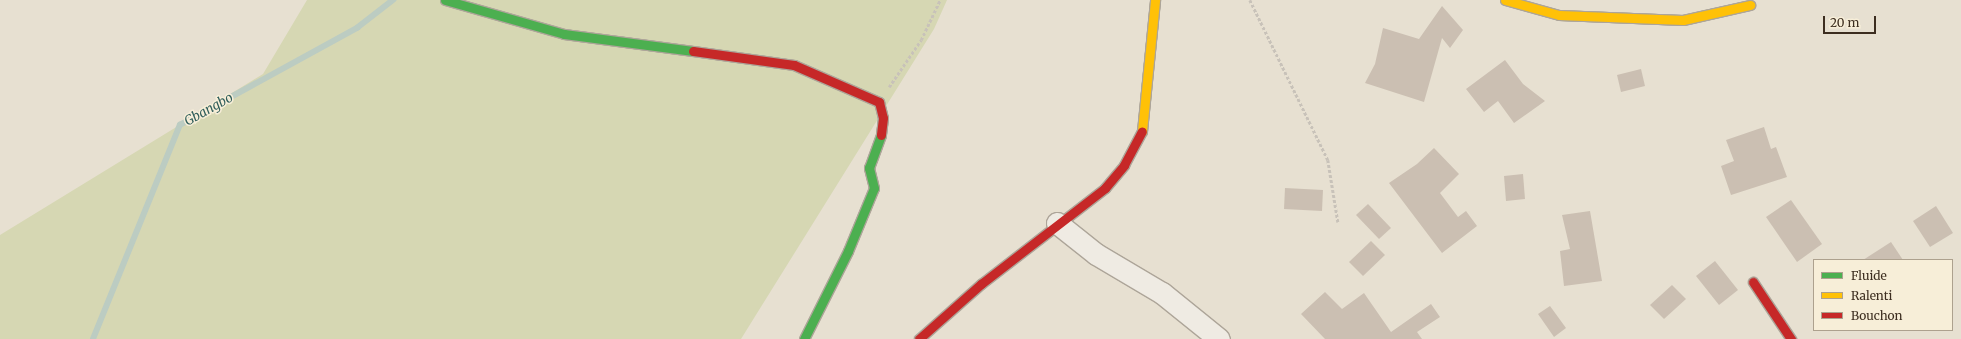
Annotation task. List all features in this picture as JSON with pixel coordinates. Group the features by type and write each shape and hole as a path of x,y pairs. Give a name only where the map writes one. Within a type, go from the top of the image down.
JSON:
{"street":[{"path":"445,0 564,34 794,65 879,102 883,118 882,134 869,168 874,188 848,251 804,339"},
{"path":"919,339 1058,223 1105,188 1124,165 1140,137 1150,83 1155,0"},
{"path":"1505,0 1559,15 1683,20 1750,6"},
{"path":"1058,223 1096,254 1162,293 1219,339"},
{"path":"1753,282 1791,339"}],"path":[{"path":"879,102 921,40 940,0"},
{"path":"1250,0 1328,160 1338,222"}],"green space":[{"path":"307,0 947,0 934,29 741,339 0,339 0,235 263,74"}],"building":[{"path":"1442,6 1463,30 1450,48 1442,38 1424,102 1365,83 1375,64 1383,28 1419,39"},
{"path":"1505,60 1523,84 1545,101 1514,123 1498,101 1484,112 1466,89"},
{"path":"1641,69 1645,86 1621,92 1617,75"},
{"path":"1764,127 1771,149 1776,147 1787,177 1731,195 1721,166 1734,161 1726,140"},
{"path":"1434,148 1459,174 1440,193 1458,217 1466,211 1477,226 1442,253 1389,183 1417,164"},
{"path":"1523,174 1525,199 1506,201 1504,176"},
{"path":"1285,188 1323,190 1322,211 1284,209"},
{"path":"1791,200 1822,244 1797,262 1766,217"},
{"path":"1368,204 1391,228 1379,239 1356,215"},
{"path":"1936,206 1953,233 1930,247 1913,221"},
{"path":"1590,211 1602,281 1564,286 1560,251 1570,249 1562,215"},
{"path":"1371,241 1385,255 1363,276 1349,262"},
{"path":"1891,242 1902,259 1865,259"},
{"path":"1715,261 1738,290 1719,305 1696,276"},
{"path":"1672,285 1686,299 1664,319 1650,305"},
{"path":"1325,292 1342,309 1364,293 1391,332 1431,304 1440,317 1417,332 1422,339 1325,339 1301,314"},
{"path":"1550,306 1566,328 1554,337 1538,314"}],"waterway":[{"name":"Gbangbo","path":"93,339 180,125 357,28 393,0"}],"traffic: fast":[{"path":"445,0 564,34 693,51"},
{"path":"804,339 848,251 874,188 869,168 881,135"}],"traffic: slow":[{"path":"1142,131 1155,0"},
{"path":"1505,0 1559,15 1683,20 1750,5"}],"traffic: jam":[{"path":"693,51 794,65 879,102 883,118 881,135"},
{"path":"919,339 981,284 1105,188 1124,165 1142,131"},
{"path":"1753,282 1791,339"}]}
